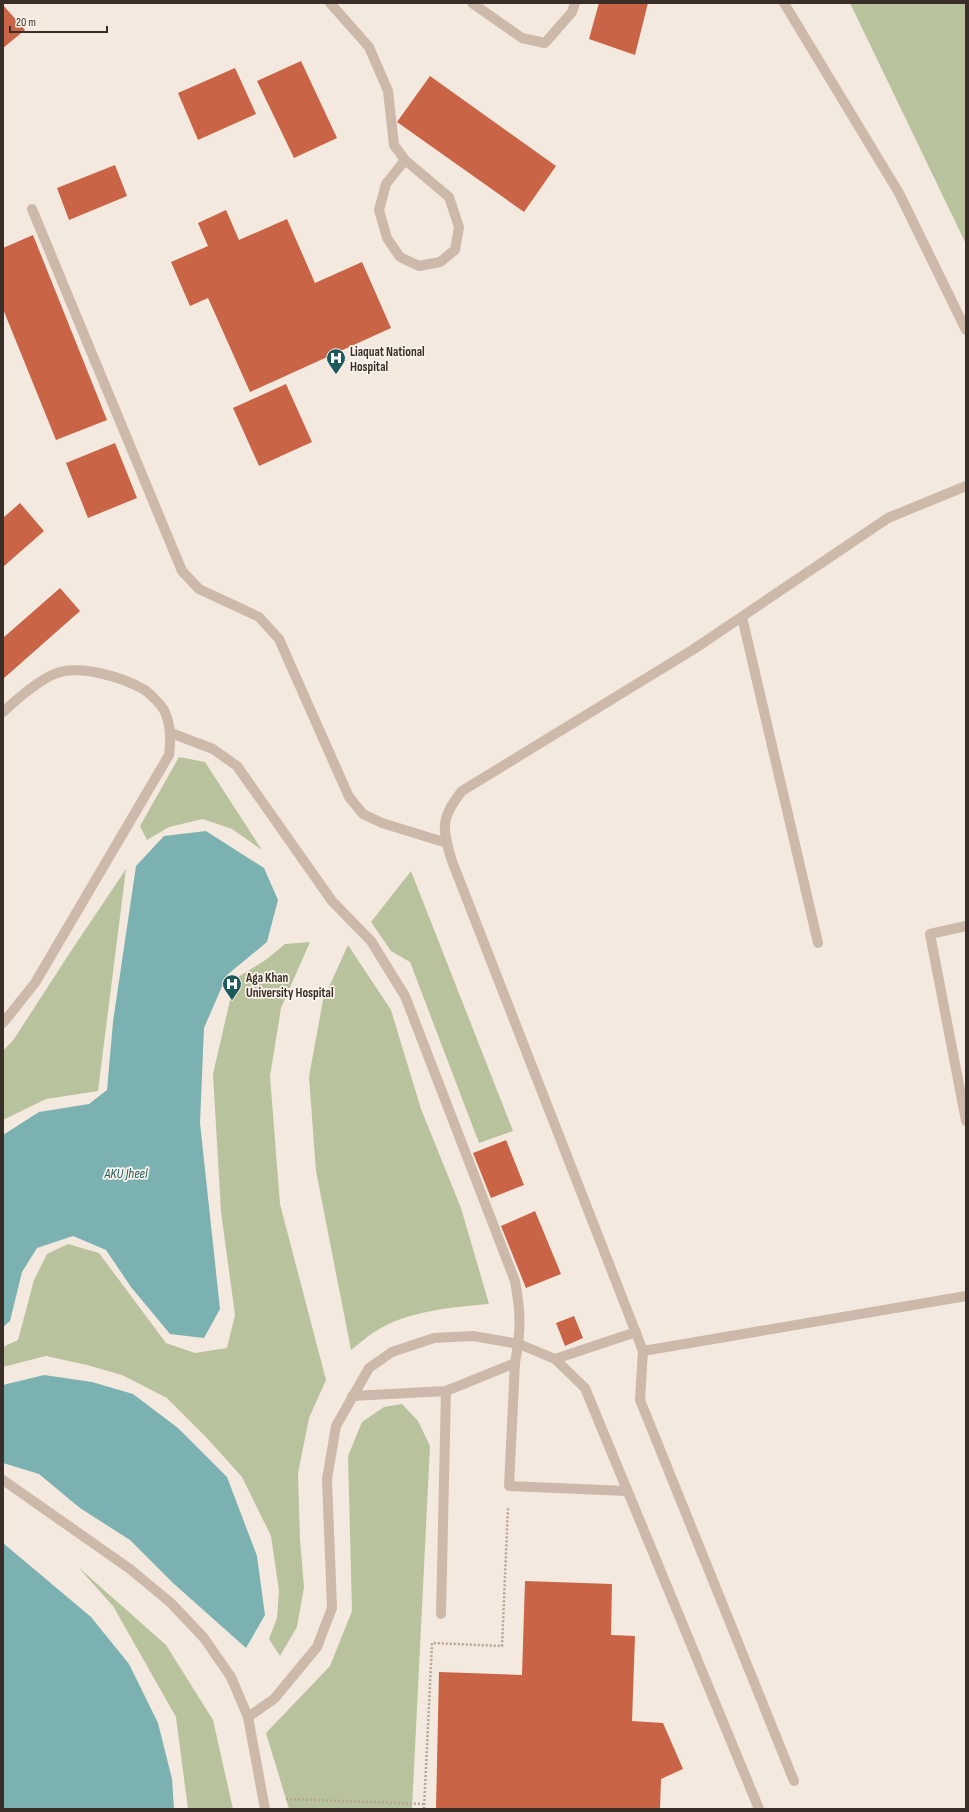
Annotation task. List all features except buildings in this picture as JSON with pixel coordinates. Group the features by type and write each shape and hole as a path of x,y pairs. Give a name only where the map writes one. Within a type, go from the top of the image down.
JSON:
{"street":[{"path":"330,3 369,47 388,91 394,145 405,160 449,197 459,227 455,250 440,262 419,266 400,257 387,238 379,210 386,184 405,160"},
{"path":"472,3 522,38 545,43 572,12 575,3"},
{"path":"784,3 899,193 966,330"},
{"path":"32,208 182,571 199,589 259,617 279,639 349,797 363,814 382,823 447,843"},
{"path":"794,1781 640,1400 643,1351 452,861 447,843 445,824 450,806 462,791 694,649 888,518 966,486"},
{"path":"742,617 818,943"},
{"path":"3,712 28,690 57,673 79,670 109,675 144,689 164,710 171,733 169,755 35,983 3,1023"},
{"path":"171,733 213,749 237,766 332,901 371,941 405,996 515,1281 520,1311 519,1344 514,1363 508,1486 628,1490"},
{"path":"966,926 930,934 966,1121"},
{"path":"643,1351 966,1296"},
{"path":"555,1359 636,1332"},
{"path":"248,1717 274,1699 317,1647 332,1608 327,1479 336,1426 369,1368 392,1352 434,1338 473,1336 519,1344 555,1359 585,1388 759,1809"},
{"path":"352,1396 446,1391 514,1363"},
{"path":"440,1614 446,1391"},
{"path":"3,1480 130,1569 171,1603 204,1638 231,1677 248,1717 265,1809"}],"path":[{"path":"424,1809 432,1643 502,1646 508,1486"},
{"path":"263,1798 425,1804"}],"green space":[{"path":"850,3 966,3 966,244"},
{"path":"179,757 205,762 262,850 232,829 203,819 169,827 147,840 140,826"},
{"path":"126,869 98,1091 46,1099 3,1120 3,1051 14,1039"},
{"path":"411,871 513,1131 479,1143 410,962 391,951 371,922"},
{"path":"310,942 281,1008 270,1076 280,1204 326,1380 309,1418 298,1473 300,1540 304,1587 297,1627 280,1656 269,1639 277,1618 279,1591 271,1536 242,1477 206,1437 167,1398 122,1375 87,1365 46,1356 3,1367 3,1347 18,1340 34,1280 47,1254 68,1244 99,1253 166,1343 195,1353 227,1348 235,1315 221,1212 213,1074 235,979 267,959 285,944"},
{"path":"348,945 391,1010 421,1109 461,1208 489,1304 416,1314 388,1324 373,1333 351,1350 316,1171 309,1077 323,1000"},
{"path":"402,1404 418,1421 430,1446 412,1809 289,1809 266,1733 330,1666 352,1611 348,1456 362,1422 384,1407"},
{"path":"78,1567 166,1645 213,1720 233,1809 188,1809 176,1717 113,1606"}],"water":[{"name":"AKU Jheel","path":"206,831 264,868 278,900 267,942 227,975 204,1028 200,1123 220,1309 204,1338 170,1334 131,1287 106,1250 73,1236 37,1248 22,1272 10,1321 3,1327 3,1135 39,1112 89,1104 107,1090 113,1022 136,866 164,836"},
{"path":"44,1375 92,1382 133,1394 178,1428 227,1477 257,1556 265,1615 246,1648 173,1583 130,1540 80,1508 39,1474 3,1463 3,1385"},
{"path":"3,1543 91,1617 129,1664 158,1723 172,1779 174,1809 3,1809"}],"place":[{"name":"Liaquat National Hospital","path":"336,375"},
{"name":"Aga Khan University Hospital","path":"232,1001"}]}
